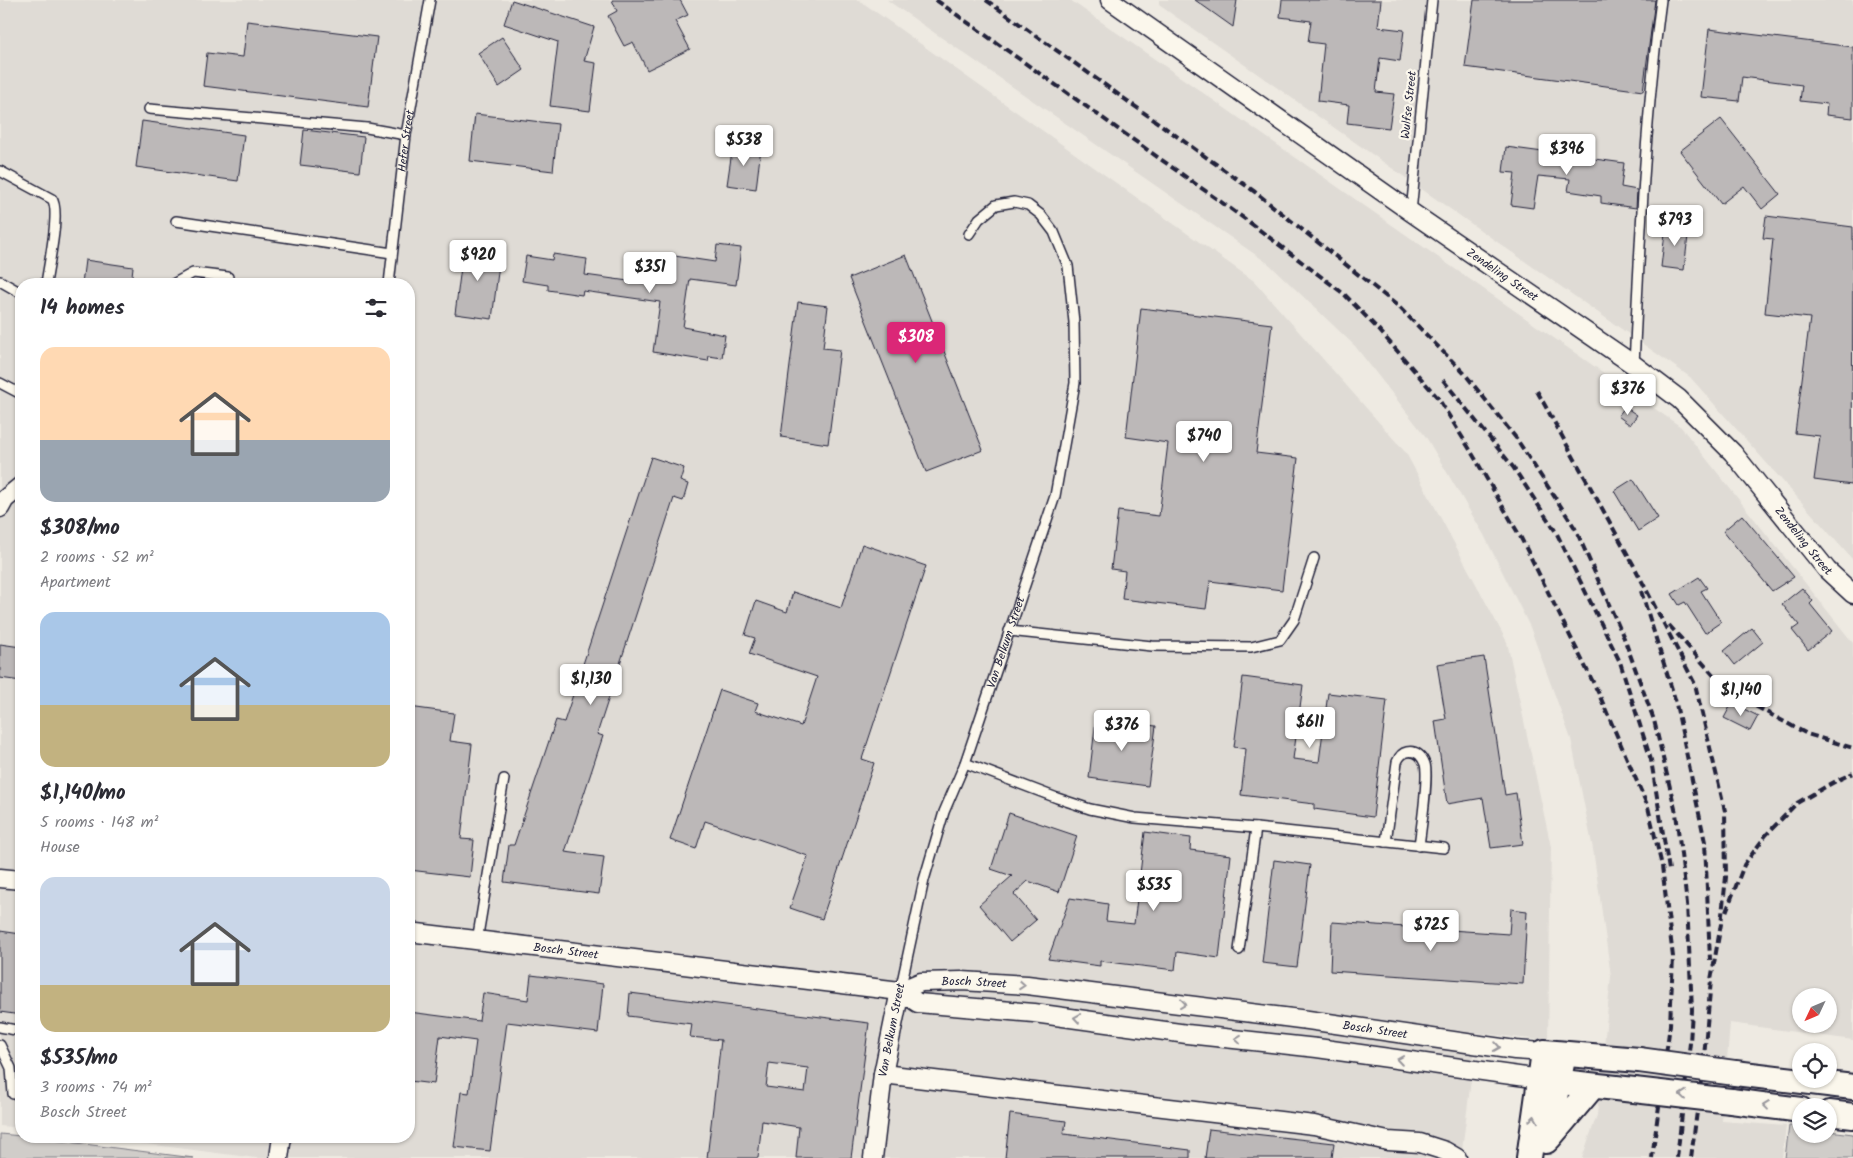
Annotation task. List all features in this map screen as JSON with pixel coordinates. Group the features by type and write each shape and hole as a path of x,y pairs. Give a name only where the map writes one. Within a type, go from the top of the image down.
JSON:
{"street":[{"name":"Zendeling Street","path":"1110,0 1411,212 1634,365 1679,399 1733,454 1827,570 1853,594"},
{"path":"0,508 5,500 15,491"},
{"path":"0,878 15,879"},
{"name":"Bosch Street","path":"415,933 900,991 918,1003 1034,1013 1187,1034 1317,1048 1593,1086 1792,1109"},
{"name":"Bosch Street","path":"900,991 921,982 962,981 1027,985 1317,1021 1515,1050 1639,1060 1735,1074 1853,1087"},
{"name":"Van Belkum Street","path":"873,1158 883,1074 900,991"},
{"path":"1544,1150 1554,1053"},
{"path":"883,1074 1314,1125 1388,1141 1420,1143 1445,1151 1457,1158"},
{"path":"1529,1158 1550,1080"},
{"path":"1544,1150 1593,1086"},
{"path":"1837,1114 1853,1116"},
{"path":"279,1158 281,1143"}],"lane":[{"name":"Hefer Street","path":"389,278 406,135 430,0"},
{"name":"Wulfse Street","path":"1411,212 1432,0"},
{"path":"1634,365 1652,65 1661,0"},
{"path":"149,109 367,128 406,135"},
{"path":"0,171 55,202 56,215 47,278"},
{"name":"Van Belkum Street","path":"900,991 924,880 944,812 966,763 1054,496 1075,383 1074,322 1068,266 1054,232 1041,215 1028,205 1014,202 996,205 979,219 969,234"},
{"path":"176,220 392,253"},
{"path":"184,278 194,273 228,277"},
{"path":"0,281 15,290"},
{"path":"0,383 15,391"},
{"path":"1010,631 1152,646 1251,647 1280,640 1294,620 1314,558"},
{"path":"1386,842 1397,762 1404,752 1411,751 1422,757 1426,773 1419,846"},
{"path":"966,763 1090,809 1135,818 1256,828 1444,848"},
{"path":"477,941 504,779"},
{"path":"1238,950 1256,828"},
{"path":"0,1028 15,1030"},
{"path":"0,1045 11,1068 13,1094"}],"shaded area":[{"path":"0,0 859,0 1254,281 1406,453 1507,642 1551,847 1548,1041 1477,1033 1461,1158 256,1158 139,1143 415,1143 415,278 15,278 15,1127 0,1126"},
{"path":"887,0 1070,0 1681,427 1853,643 1853,1040 1802,1033 1838,1032 1838,988 1792,988 1792,1032 1730,1023 1722,1121 1786,1126 1782,1158 1582,1158 1597,1115 1611,976 1593,849 1571,739 1530,627 1484,535 1426,437 1355,346 1269,264"},
{"path":"1159,0 1853,0 1853,560 1690,377 1159,5"},
{"path":"1789,1126 1792,1126 1792,1143 1837,1143 1837,1132 1853,1134 1853,1158 1785,1158"},
{"path":"0,1134 15,1135 15,1143 76,1143 194,1158 0,1158"}],"building":[{"path":"512,0 594,27 584,61 596,63 590,111 550,106 558,42 504,24"},
{"path":"612,0 680,0 688,15 675,21 690,49 647,70 633,42 624,46 608,16 617,11"},
{"path":"1195,0 1237,0 1233,27"},
{"path":"1282,0 1381,0 1378,27 1404,30 1400,61 1380,58 1376,92 1394,94 1389,128 1347,123 1349,105 1318,101 1324,44 1308,42 1311,21 1280,17"},
{"path":"1474,0 1655,0 1643,91 1465,67"},
{"path":"247,21 377,37 368,107 203,86 207,53 243,57"},
{"path":"1709,29 1853,47 1853,118 1826,115 1827,104 1800,101 1802,85 1742,77 1739,101 1701,97"},
{"path":"502,37 524,70 499,87 478,53"},
{"path":"475,114 558,124 553,171 470,161"},
{"path":"1721,119 1780,194 1762,209 1744,186 1721,204 1680,151"},
{"path":"142,121 244,135 238,181 136,167"},
{"path":"304,130 364,137 360,172 300,165"},
{"path":"733,144 761,148 756,189 727,185"},
{"path":"1506,147 1624,163 1621,187 1637,190 1636,208 1601,203 1601,196 1568,191 1570,179 1538,176 1533,208 1511,205 1515,173 1503,172"},
{"path":"1766,216 1853,227 1852,485 1814,480 1820,436 1795,433 1810,318 1765,313 1773,239 1763,238"},
{"path":"1666,224 1689,227 1684,270 1661,267"},
{"path":"464,244 501,249 492,319 455,314"},
{"path":"717,245 741,248 736,285 690,279 683,327 725,335 722,358 709,356 708,361 653,352 660,302 583,291 582,295 548,290 548,285 522,281 526,256 552,260 553,254 587,259 585,275 657,285 661,254 715,262"},
{"path":"906,255 983,450 926,472 849,278"},
{"path":"85,260 133,267 132,278 83,278"},
{"path":"798,302 828,306 823,348 840,350 828,444 781,437"},
{"path":"1141,308 1272,324 1256,453 1298,458 1282,590 1210,581 1206,609 1122,599 1125,571 1111,569 1118,511 1159,516 1168,443 1126,437"},
{"path":"1625,407 1637,415 1630,425 1618,416"},
{"path":"651,457 684,468 680,481 688,484 683,501 674,498 597,734 603,736 565,852 604,857 599,894 504,882 509,845 514,845 556,720 564,722"},
{"path":"1633,479 1658,518 1638,531 1614,491"},
{"path":"1742,515 1794,577 1772,591 1723,531"},
{"path":"862,544 926,566 862,759 874,763 822,919 790,908 808,856 705,821 696,849 670,840 720,690 758,703 755,711 801,726 817,677 749,654 755,638 745,635 756,601 787,612 793,592 841,608"},
{"path":"1699,577 1707,588 1701,591 1721,622 1705,633 1685,602 1679,605 1672,594"},
{"path":"1802,588 1813,601 1810,604 1832,631 1808,650 1792,630 1799,625 1782,604"},
{"path":"1752,628 1763,642 1735,665 1724,651"},
{"path":"0,644 15,646 15,680 0,678"},
{"path":"1484,657 1505,795 1516,793 1523,844 1491,848 1483,798 1447,804 1435,721 1446,719 1437,664"},
{"path":"1243,677 1303,685 1293,759 1319,762 1328,693 1387,700 1373,817 1314,809 1314,804 1241,795 1246,749 1234,747"},
{"path":"1732,703 1758,716 1750,731 1724,718"},
{"path":"415,708 454,713 450,741 472,744 461,839 474,840 470,877 415,871"},
{"path":"1096,719 1156,726 1148,786 1089,778"},
{"path":"1009,813 1077,836 1059,892 1028,881 1014,894 1036,920 1010,942 979,905 1012,876 991,869"},
{"path":"1145,832 1191,838 1190,850 1231,855 1219,958 1177,952 1175,970 1100,961 1100,966 1048,959 1070,898 1108,904 1106,921 1134,924"},
{"path":"1274,860 1310,865 1297,967 1262,963"},
{"path":"1511,909 1527,911 1523,984 1330,971 1332,922 1509,934"},
{"path":"0,931 15,933 15,1014 0,1012"},
{"path":"531,975 603,984 598,1033 507,1022 490,1151 454,1147 461,1092 469,1093 476,1041 440,1036 434,1084 415,1082 415,1013 479,1021 483,993 528,1000"},
{"path":"630,993 869,1023 851,1158 796,1158 799,1127 762,1121 758,1158 707,1158 721,1040 690,1037 692,1024 628,1016","holes":["769,1063 808,1068 805,1092 766,1087"]},
{"path":"1010,1114 1066,1121 1064,1134 1190,1150 1190,1158 1005,1158"},
{"path":"1209,1129 1334,1143 1332,1158 1205,1158"}],"railway":[{"path":"936,0 1245,219 1344,294 1379,330 1438,398 1469,448 1521,538 1598,692 1648,807 1662,866 1673,957 1670,1025 1652,1158"},
{"path":"986,0 1255,192 1399,307 1464,373 1516,438 1575,528 1624,638 1654,720 1676,813 1687,904 1692,1010 1677,1158"},
{"path":"1443,380 1513,467 1556,532 1620,662 1651,760 1669,870"},
{"path":"1537,391 1633,564 1695,684 1725,811 1726,877 1721,924 1711,980 1704,1057 1691,1158"},
{"path":"1641,591 1675,699 1705,842 1710,960"},
{"path":"1669,625 1717,679 1757,707 1807,734 1853,748"},
{"path":"1726,912 1744,865 1766,835 1797,803 1853,773"}]}
